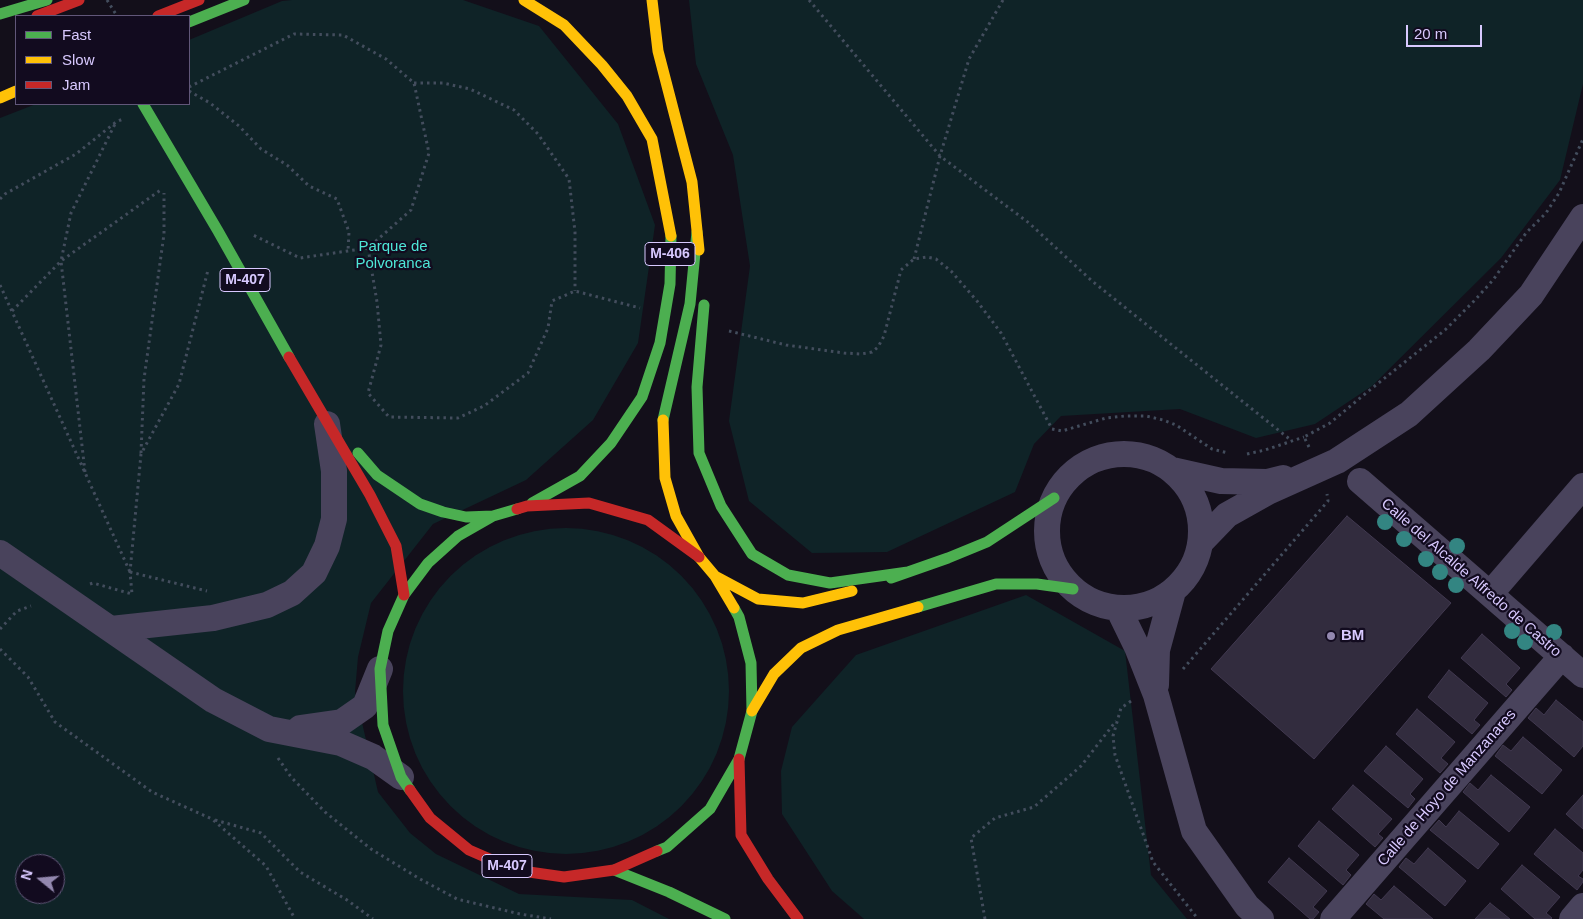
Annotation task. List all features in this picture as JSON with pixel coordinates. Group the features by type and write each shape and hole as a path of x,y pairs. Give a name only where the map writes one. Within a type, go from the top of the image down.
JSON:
{"highway":[{"path":"0,14 47,0"},
{"path":"160,15 198,0"},
{"path":"190,22 244,0"},
{"name":"M-406","path":"524,0 564,25 602,65 627,96 652,138 671,233 670,284 660,343 642,397 611,443 580,476 527,506"},
{"name":"M-406","path":"652,0 658,51 692,182 704,310 697,387 699,453 721,506 752,554 788,575 830,583 908,572"},
{"path":"40,15 82,3"},
{"path":"0,98 15,91"},
{"name":"M-407","path":"144,105 327,424 370,495 396,546 404,595"},
{"name":"M-406","path":"697,232 690,304 663,419 665,478 676,516 699,557"},
{"name":"M-407","path":"312,398 377,475 398,490 420,504 443,512 466,517 493,516"},
{"path":"715,576 758,599 803,603 865,587 987,542 1054,498"},
{"name":"M-407","path":"589,503 648,520 699,557 715,576 739,617 751,663 752,710 739,759 710,809 667,847 614,870 564,877 515,870 469,850 430,818 401,777 382,725 380,669 388,631 404,595 428,563 458,536 493,516 527,506 589,503"},
{"path":"752,710 774,674 801,648 838,630 996,584 1037,584 1073,589"},
{"name":"M-407","path":"739,759 741,835 768,878 798,919"},
{"name":"M-407","path":"614,870 669,892 725,919"}],"street":[{"path":"1200,543 1227,515 1268,492 1337,460 1409,414 1479,350 1531,295 1583,217"},
{"path":"111,629 213,618 267,606 292,593 314,573 327,546 334,519 334,471 327,424"},
{"path":"1129,454 1152,458 1172,470 1186,485 1196,503 1201,522 1200,543 1195,561 1186,578 1173,591 1156,601 1137,607 1118,608 1094,602 1073,589 1057,570 1048,546 1047,522 1054,498 1067,478 1085,464 1106,456 1129,454"},
{"path":"1172,470 1222,482 1268,482 1318,469"},
{"name":"Calle del Alcalde Alfredo de Castro","path":"1360,481 1583,675"},
{"path":"1490,594 1583,486"},
{"path":"0,553 213,700 265,727 341,743 373,757 401,777"},
{"path":"1156,695 1158,650 1173,591"},
{"path":"1118,608 1137,647 1156,695 1194,831 1246,906 1261,919"},
{"name":"Calle de Hoyo de Manzanares","path":"1333,919 1562,656"},
{"path":"265,727 301,728 342,722 366,706 380,669"},
{"path":"1572,919 1583,906"}],"path":[{"path":"107,0 116,15"},
{"path":"809,0 940,156 1029,223 1092,282 1292,441"},
{"path":"914,259 940,156 969,59 1003,0"},
{"path":"190,88 294,34 343,35 386,59 414,83 429,153 411,210 368,248 300,258 246,231"},
{"path":"368,248 377,302 381,345 368,393 389,417 458,418 484,406 528,373 548,328 552,301 575,291 575,232 569,179 538,134 514,110 470,89 442,83 414,83"},
{"path":"190,90 239,126 261,149 287,165 309,186 337,199 350,232 348,250"},
{"path":"0,199 5,194 76,154 116,122 124,119"},
{"path":"84,472 61,261 71,213 116,122"},
{"path":"1243,455 1304,437 1330,424 1446,330 1493,280 1526,233 1546,213 1559,193 1583,139"},
{"path":"0,629 18,611 93,583 132,594 130,572 141,454 144,379 164,234 164,188 61,261 12,311"},
{"path":"750,336 786,345 844,353 861,354 872,352 878,347 884,336 901,270 914,259 927,257 936,259 951,271 1001,333 1052,429 1062,430 1106,418 1146,416 1176,425 1212,449 1235,454"},
{"path":"141,454 179,384 210,264 215,273"},
{"path":"0,285 130,572"},
{"path":"1178,674 1328,501 1326,489 1304,437"},
{"path":"130,572 210,592"},
{"path":"0,648 28,677 55,722 152,792 212,819 261,833 300,872 347,900 373,919"},
{"path":"1156,695 1131,700 1120,708 1113,736 1115,755 1153,862 1198,919"},
{"path":"985,919 971,838 995,818 1034,807 1081,766 1118,718"},
{"path":"265,727 265,738 290,777 325,812 371,850 457,899 520,914 551,919"},
{"path":"212,819 266,866 295,919"}],"green space":[{"name":"Parque de Polvoranca","path":"463,0 539,26 618,124 655,225 638,343 593,420 526,480 433,524 371,603 358,657 355,692 378,792 410,833 436,854 519,894 632,900 669,919 0,919 0,118 33,105 190,105 190,40 282,1"},
{"path":"689,0 1583,0 1583,84 1560,180 1501,258 1372,386 1315,424 1256,438 1180,409 1061,416 1034,444 1015,492 887,552 812,553 749,501 729,421 750,266 733,155 696,64"},
{"path":"566,528 598,531 643,547 681,576 710,614 726,659 729,691 726,723 710,768 681,806 643,835 598,851 566,854 534,851 489,835 451,806 422,768 406,723 403,691 406,659 422,614 451,576 489,547 534,531"},
{"path":"1026,595 1125,651 1151,875 1187,919 864,919 832,891 782,814 781,771 792,727 856,655"}],"building":[{"name":"BM","path":"1347,516 1451,603 1314,759 1211,669"},
{"path":"1482,634 1520,668 1506,684 1512,690 1506,697 1461,658"},
{"path":"1449,670 1488,703 1474,720 1480,725 1472,734 1428,697"},
{"path":"1556,700 1583,722 1583,746 1574,757 1528,718 1536,708 1544,715"},
{"path":"1417,709 1455,742 1441,758 1448,764 1440,773 1396,734"},
{"path":"1523,737 1562,770 1542,794 1495,756 1503,745 1511,751"},
{"path":"1386,746 1423,779 1410,794 1415,799 1408,808 1364,771"},
{"path":"1491,775 1530,807 1509,832 1463,792 1470,783 1478,790"},
{"path":"1353,785 1392,819 1378,834 1383,838 1375,847 1332,809"},
{"path":"1583,795 1583,829 1566,814"},
{"path":"1459,811 1499,844 1478,869 1430,830 1439,820 1446,827"},
{"path":"1319,821 1359,855 1346,870 1351,875 1343,885 1298,846"},
{"path":"1555,829 1583,853 1583,870 1578,876 1583,879 1583,882 1577,890 1534,854"},
{"path":"1428,848 1466,881 1445,906 1399,867 1406,858 1414,864"},
{"path":"1289,858 1327,891 1313,907 1319,912 1313,919 1310,919 1268,882"},
{"path":"1522,865 1560,897 1546,913 1551,919 1535,919 1501,889"},
{"path":"1394,886 1433,919 1384,919 1366,904 1374,894 1381,900"},
{"path":"1490,903 1510,919 1475,919"}],"traffic: fast":[{"path":"0,14 47,0"},
{"path":"190,22 244,0"},
{"path":"144,105 289,357"},
{"path":"663,420 690,304 697,232"},
{"path":"532,503 580,476 611,443 642,397 660,343 670,284 671,236"},
{"path":"704,305 697,387 699,453 721,506 752,554 788,575 830,583 908,572"},
{"path":"358,453 377,475 420,504 466,517 493,516"},
{"path":"891,578 987,542 1054,498"},
{"path":"410,790 401,777 383,725 380,669 388,631 404,595 428,563 458,536 493,516 517,509"},
{"path":"918,607 996,584 1037,584 1073,589"},
{"path":"657,851 667,847 710,809 739,759 752,711 751,663 739,617 734,608"},
{"path":"614,870 669,892 725,919"}],"traffic: slow":[{"path":"524,0 564,25 602,65 627,96 652,139 671,236"},
{"path":"652,0 658,51 692,182 699,250"},
{"path":"0,98 15,91"},
{"path":"663,420 665,478 676,516 699,557 715,576 734,608"},
{"path":"715,576 758,599 803,603 852,591"},
{"path":"752,711 774,674 801,648 838,630 918,607"}],"traffic: jam":[{"path":"40,15 79,0"},
{"path":"161,15 199,0"},
{"path":"289,357 370,495 396,546 404,595"},
{"path":"517,509 527,506 589,503 648,520 699,557"},
{"path":"739,759 741,835 768,879 798,919"},
{"path":"410,790 430,818 469,850 515,870 564,877 614,870 657,851"}],"place":[{"name":"BM","path":"1331,636"}]}
